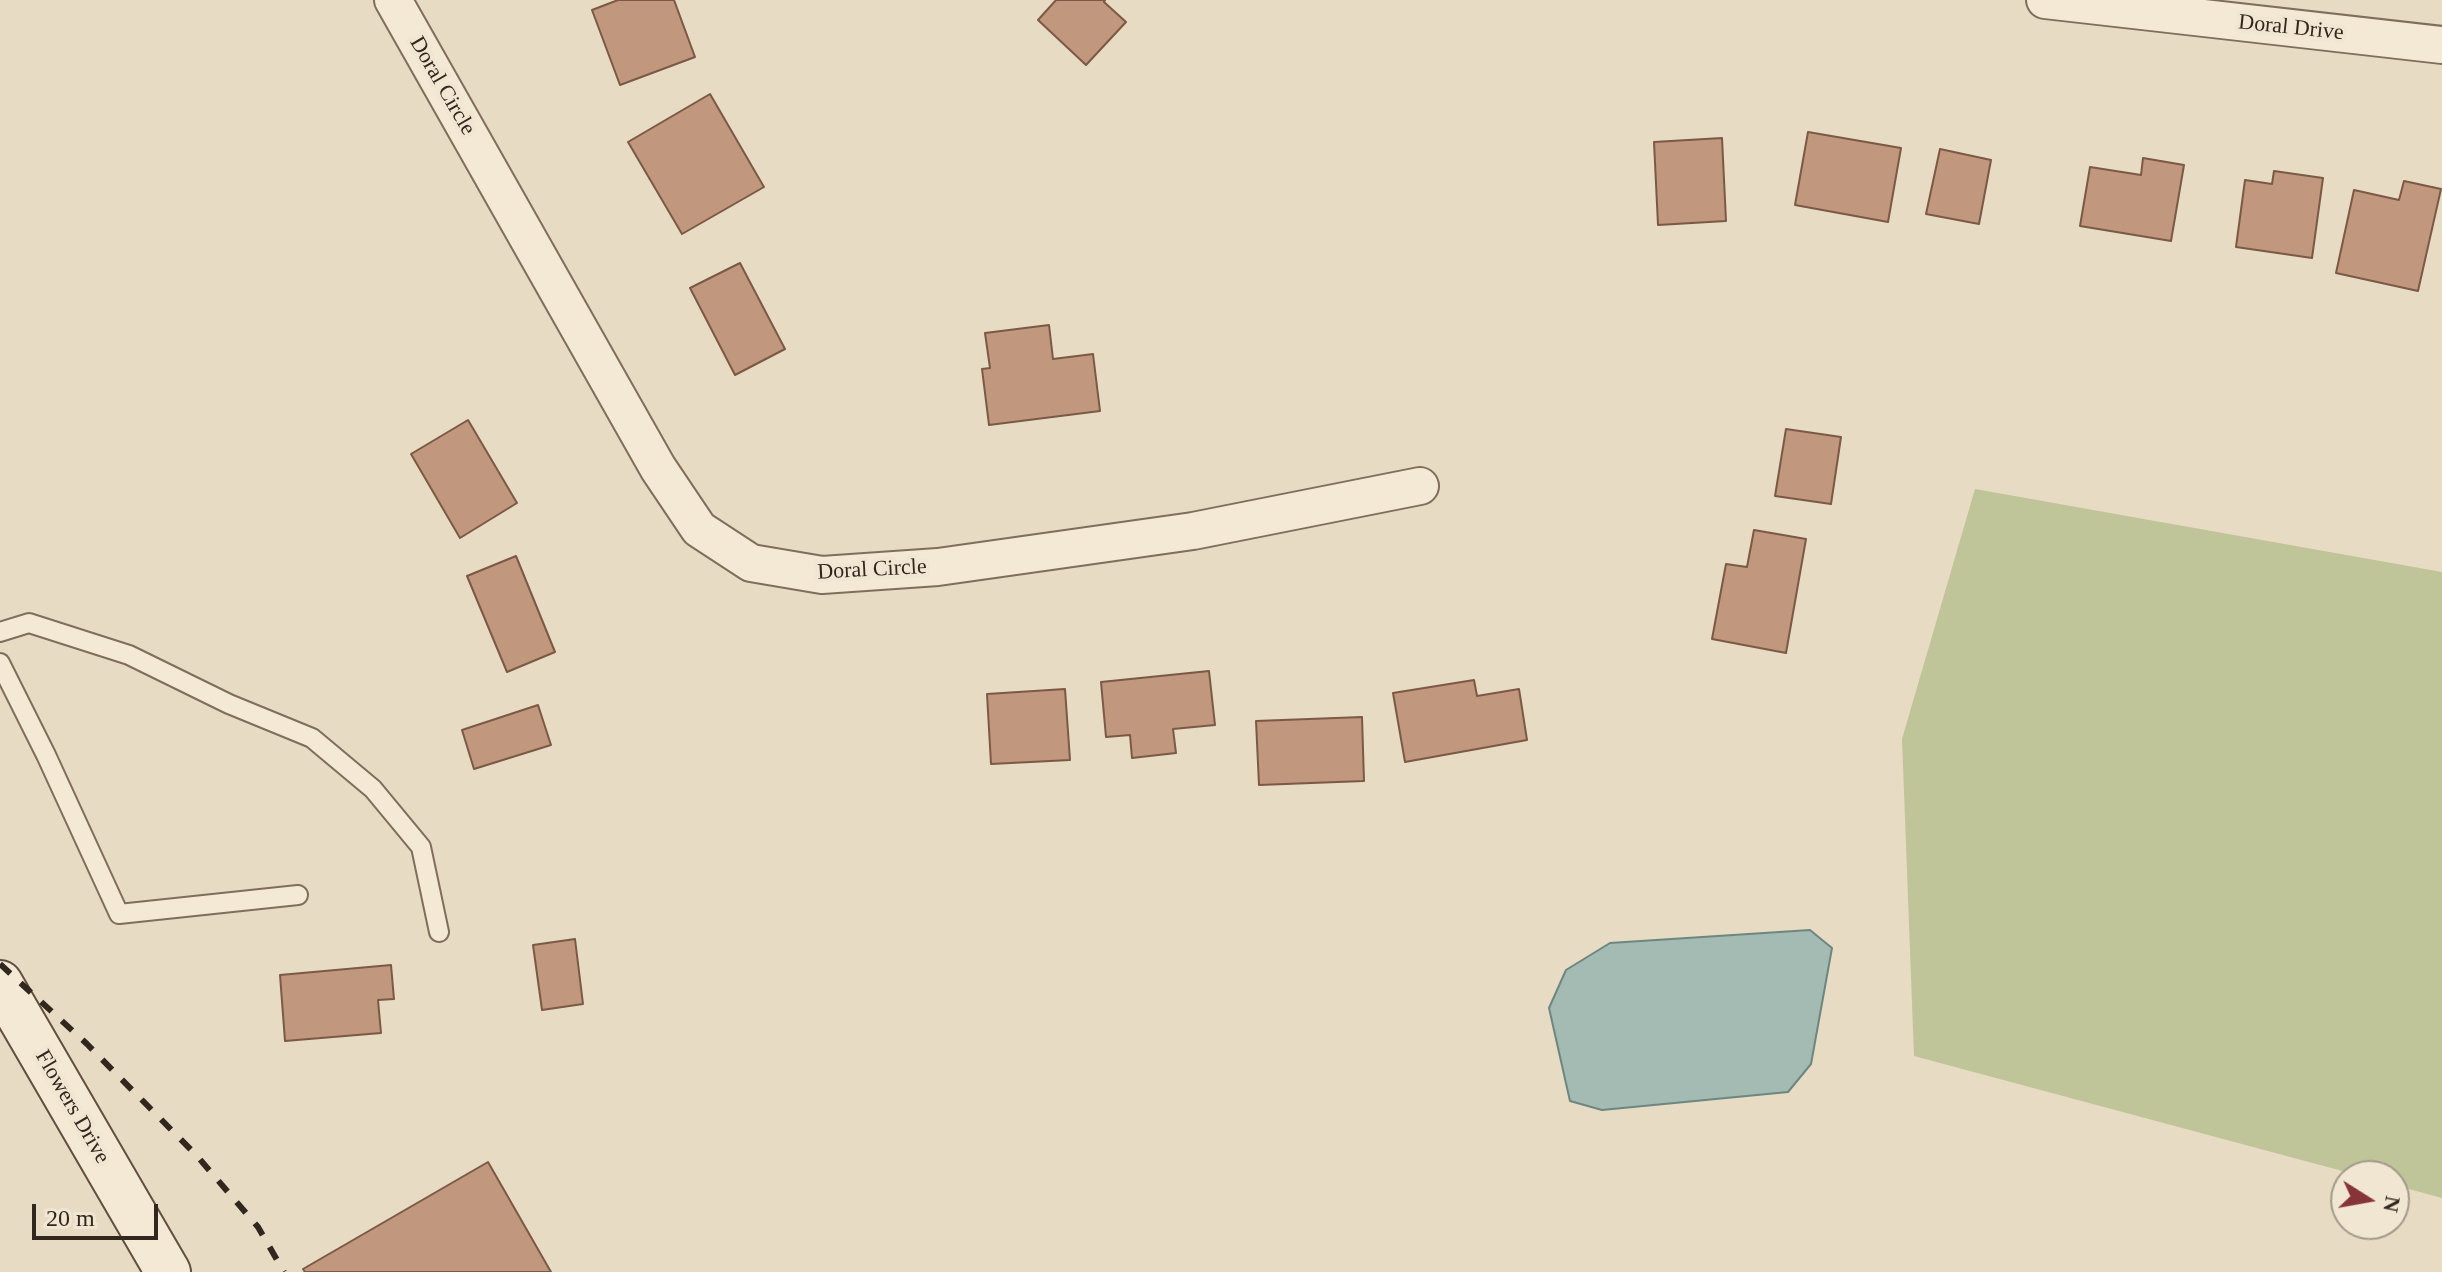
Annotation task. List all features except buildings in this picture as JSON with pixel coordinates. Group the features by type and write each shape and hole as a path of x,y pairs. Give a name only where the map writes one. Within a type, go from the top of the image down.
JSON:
{"street":[{"name":"Doral Circle","path":"393,0 658,468 699,529 751,563 822,575 938,567 1193,531 1420,486"},
{"name":"Doral Drive","path":"2045,0 2442,45"},
{"name":"Flowers Drive","path":"0,983 168,1272"}],"lane":[{"path":"0,632 29,623 129,655 229,704 312,738 373,789 421,847 439,932"},
{"path":"0,663 119,914 298,895"}],"green space":[{"path":"1975,489 2442,572 2442,1198 2410,1189 2410,1160 2330,1160 2330,1168 1914,1056 1902,739"}],"water":[{"path":"1810,930 1832,948 1811,1064 1788,1092 1602,1110 1570,1101 1549,1008 1566,970 1610,943"}],"railway":[{"path":"0,964 87,1044 197,1156 258,1227 284,1272"}]}
